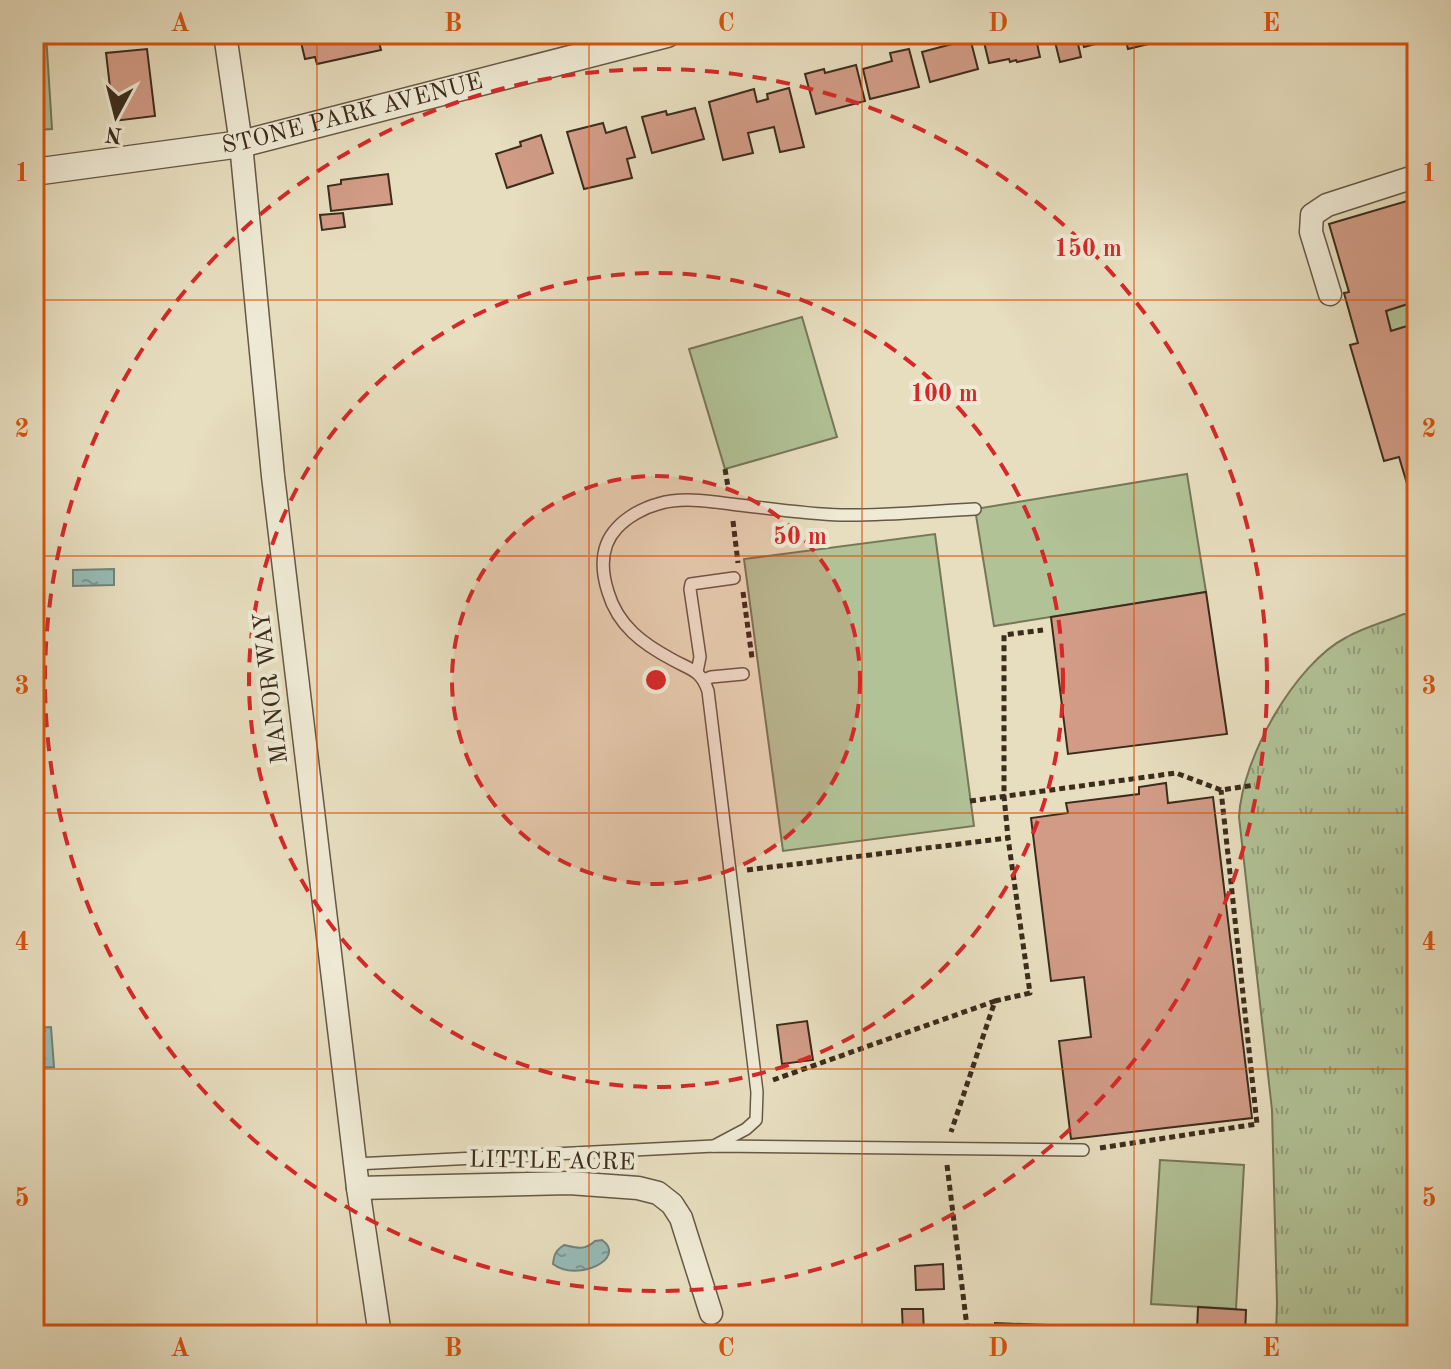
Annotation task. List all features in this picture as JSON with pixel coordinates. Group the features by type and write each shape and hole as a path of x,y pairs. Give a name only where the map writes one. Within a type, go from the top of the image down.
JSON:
{"street":[{"name":"MANOR WAY","path":"225,34 241,144 273,476 355,1164 380,1335"},
{"name":"STONE PARK AVENUE","path":"34,172 241,144 667,34"},
{"path":"1330,294 1311,232 1312,215 1327,205 1417,176"},
{"name":"LITTLE ACRE","path":"358,1188 569,1183 638,1188 658,1193 672,1204 681,1218 711,1313"}],"lane":[{"path":"743,674 701,676 644,643 630,631 617,613 603,571 606,544 623,522 660,503 679,501 837,515 975,509"},
{"path":"714,1146 756,1120 756,1086 708,691 701,676 690,589 691,584 734,578"},
{"path":"355,1164 714,1146 1083,1150"}],"path":[{"path":"756,1086 995,1001 1030,993 1004,796 1004,635 1043,630"},
{"path":"970,801 1176,773 1221,790 1255,785"},
{"path":"1083,1150 1257,1124 1221,790"},
{"path":"731,872 1008,838"},
{"path":"968,1335 945,1149 995,1001"}],"green space":[{"path":"34,34 46,34 52,129 34,130"},
{"path":"1417,262 1417,301 1407,265"},
{"path":"1417,301 1417,323 1391,331 1386,311"},
{"path":"802,317 837,437 725,469 689,349"},
{"path":"1187,474 1206,592 994,626 975,509"},
{"path":"935,534 974,826 783,851 744,559"},
{"path":"1404,614 1417,616 1417,1335 1276,1335 1272,1110 1239,817 1242,794 1274,715 1308,668 1347,637"},
{"path":"1160,1160 1244,1165 1236,1309 1151,1304"}],"water":[{"path":"114,569 114,585 73,586 73,570"},
{"path":"51,1027 54,1067 34,1068 34,1028"},
{"path":"602,1240 609,1254 596,1266 574,1271 553,1264 556,1253 564,1245 577,1248"}],"building":[{"path":"109,34 146,34 147,39 110,43"},
{"path":"299,34 377,34 381,50 317,64 315,57 305,59"},
{"path":"969,34 978,69 930,82 922,52 952,44 949,36"},
{"path":"982,34 999,34 1000,39 1010,34 1035,34 1040,57 989,63"},
{"path":"1056,34 1105,34 1107,41 1084,47 1083,43 1078,44 1081,57 1060,62"},
{"path":"1124,34 1172,34 1173,38 1128,49"},
{"path":"147,49 155,116 114,121 106,53"},
{"path":"909,49 919,87 870,99 863,69 892,61 890,53"},
{"path":"856,65 865,101 816,114 805,74 824,69 825,73"},
{"path":"789,88 804,147 780,152 774,127 748,133 753,153 723,160 709,102 754,89 757,102 768,99 767,94"},
{"path":"695,108 704,139 652,153 642,117"},
{"path":"603,123 606,133 626,127 635,157 627,159 632,178 584,189 567,132"},
{"path":"541,135 553,173 507,188 496,154"},
{"path":"388,174 392,204 331,211 328,186 341,184 341,180"},
{"path":"1417,198 1417,262 1407,265 1417,301 1386,311 1391,331 1417,323 1417,517 1399,457 1384,461 1350,345 1358,343 1344,293 1349,292 1329,224"},
{"path":"343,213 345,227 322,230 320,215"},
{"path":"1206,592 1227,734 1068,754 1051,617"},
{"path":"1166,783 1168,803 1213,797 1252,1118 1071,1139 1059,1041 1091,1037 1084,977 1051,981 1031,818 1068,813 1066,803 1139,794 1139,787"},
{"path":"807,1021 813,1060 782,1064 777,1025"},
{"path":"943,1264 944,1289 916,1290 915,1266"},
{"path":"1198,1307 1246,1310 1245,1335 995,1335 995,1323 1197,1331"},
{"path":"902,1309 923,1309 924,1335 903,1335"}]}
